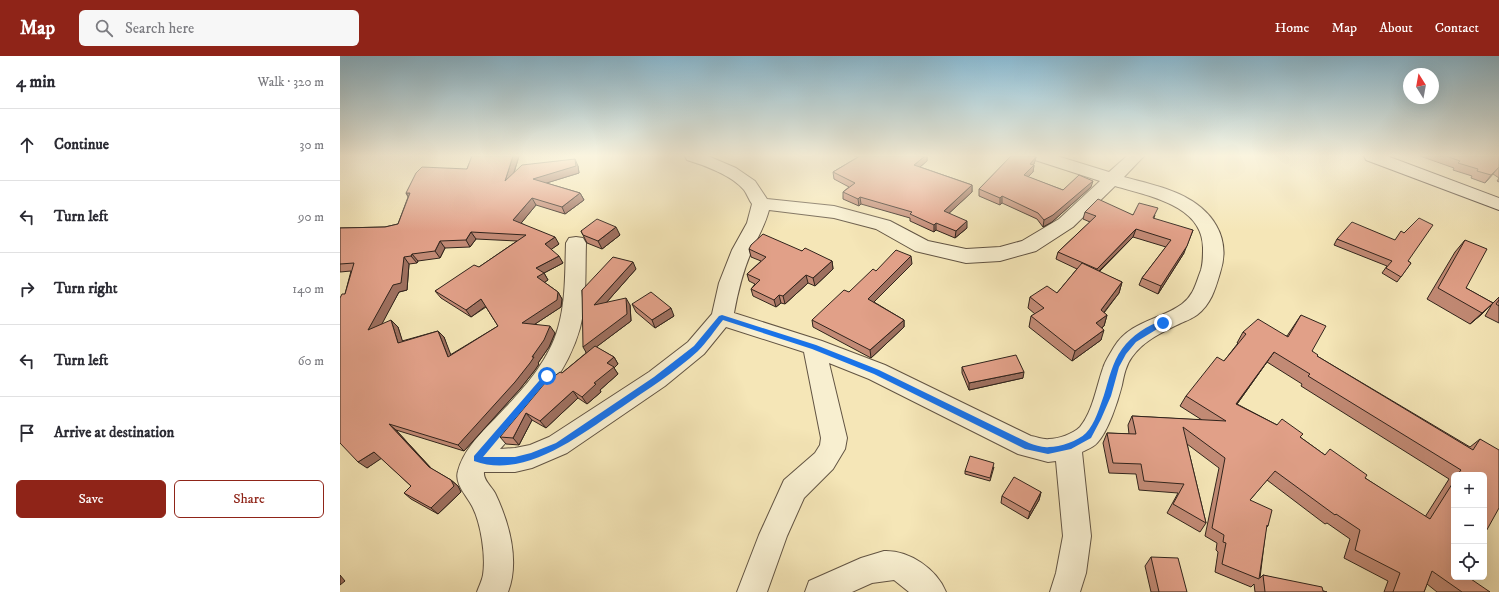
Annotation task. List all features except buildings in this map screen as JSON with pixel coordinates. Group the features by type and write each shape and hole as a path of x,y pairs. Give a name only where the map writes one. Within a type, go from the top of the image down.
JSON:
{"street":[{"path":"476,458 487,461 515,460 532,456 558,445 657,379 696,348 722,317 728,283 742,250 756,223 761,204 750,186 744,181"},
{"path":"761,204 834,212 883,225 922,246 966,256 1000,254 1029,246 1066,223 1111,181"},
{"path":"722,317 814,347 877,372 1027,446 1048,451 1068,447 1088,436 1095,425 1108,396 1115,367 1123,352 1133,340 1188,310 1201,299 1213,264 1213,240 1208,226 1202,218 1183,203 1171,197 1116,181"},
{"path":"1438,181 1499,204"},
{"path":"492,592 496,586 498,560 494,529 486,504 471,479 470,472 476,458 547,376 562,349 569,328 574,300 576,243"},
{"path":"752,592 773,535 794,489 824,461 832,449 834,438 814,347"},
{"path":"1065,592 1071,573 1077,536 1068,447"},
{"path":"820,592 864,571 882,566 901,567 931,592"}],"route":[{"path":"547,376 476,458 498,462 515,460 532,456 558,445 657,379 696,348 722,317 814,347 877,372 1027,446 1048,451 1068,447 1088,436 1098,419 1108,396 1115,367 1123,352 1133,340 1163,323"}]}
